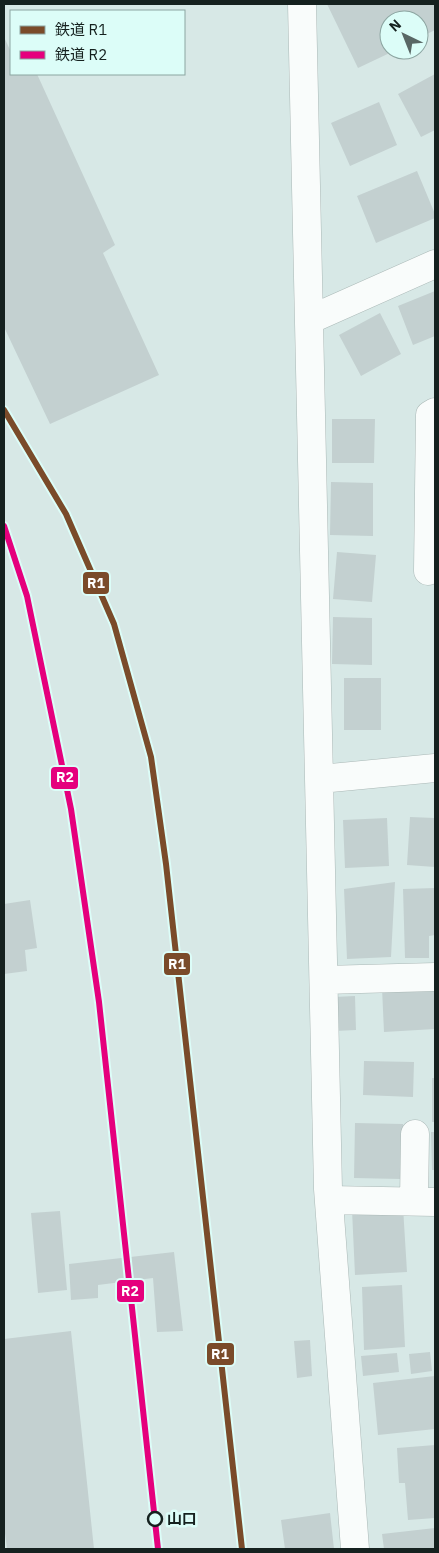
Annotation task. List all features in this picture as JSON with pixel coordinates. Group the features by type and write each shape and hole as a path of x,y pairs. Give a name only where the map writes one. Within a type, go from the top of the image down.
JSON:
{"street":[{"path":"302,4 329,1200 355,1549"},
{"path":"309,320 435,264"},
{"path":"428,571 430,416 435,412"},
{"path":"320,778 435,768"},
{"path":"324,980 435,976"},
{"path":"329,1200 425,1202 415,1134"}],"building":[{"path":"327,4 435,4 435,30 429,33 429,10 379,10 379,58 358,68"},
{"path":"4,37 10,50 10,75 37,75 115,245 103,253 159,375 50,424 4,327"},
{"path":"435,74 435,130 421,137 398,94"},
{"path":"379,102 397,145 350,166 331,123"},
{"path":"417,171 435,218 376,243 357,196"},
{"path":"435,291 435,336 413,345 398,306"},
{"path":"380,313 401,354 361,376 339,335"},
{"path":"332,419 375,419 374,463 332,463"},
{"path":"331,482 373,483 373,536 330,535"},
{"path":"337,552 376,555 372,602 333,599"},
{"path":"333,617 372,618 372,665 332,664"},
{"path":"344,678 381,678 381,730 344,730"},
{"path":"410,817 435,818 435,867 407,865"},
{"path":"387,818 389,866 345,868 343,820"},
{"path":"395,882 391,957 347,959 344,889"},
{"path":"435,888 435,935 429,936 429,958 405,958 403,889"},
{"path":"30,900 37,948 25,950 27,971 4,974 4,904"},
{"path":"435,985 435,1029 384,1032 382,988"},
{"path":"355,996 356,1030 335,1031 334,997"},
{"path":"364,1061 414,1062 413,1097 363,1095"},
{"path":"432,1078 435,1078 435,1122 432,1122"},
{"path":"355,1123 403,1124 401,1179 354,1178"},
{"path":"431,1132 435,1132 435,1170 432,1170"},
{"path":"403,1207 407,1272 355,1275 352,1210"},
{"path":"60,1211 67,1290 38,1293 31,1213"},
{"path":"174,1252 183,1331 157,1332 153,1278 98,1285 98,1298 71,1300 69,1264"},
{"path":"402,1285 405,1347 364,1350 362,1287"},
{"path":"71,1331 94,1549 7,1549 4,1526 4,1339"},
{"path":"310,1340 312,1376 297,1378 294,1341"},
{"path":"430,1352 432,1371 411,1374 409,1354"},
{"path":"397,1353 399,1372 363,1376 361,1356"},
{"path":"435,1376 435,1429 378,1435 373,1383"},
{"path":"435,1445 435,1518 408,1520 405,1483 399,1483 397,1448"},
{"path":"330,1513 334,1549 285,1549 281,1520"},
{"path":"435,1528 435,1549 384,1549 382,1534"}],"railway":[{"path":"4,410 66,514 114,624 151,757 166,864 242,1549"},
{"path":"4,526 27,596 71,809 99,1002 154,1519"}],"rail line":[{"name":"R1","path":"4,410 66,514 114,624 151,757 166,864 242,1549"},
{"name":"R2","path":"4,526 27,596 71,809 99,1002 158,1549"}],"place":[{"name":"山口","path":"155,1519"}]}
